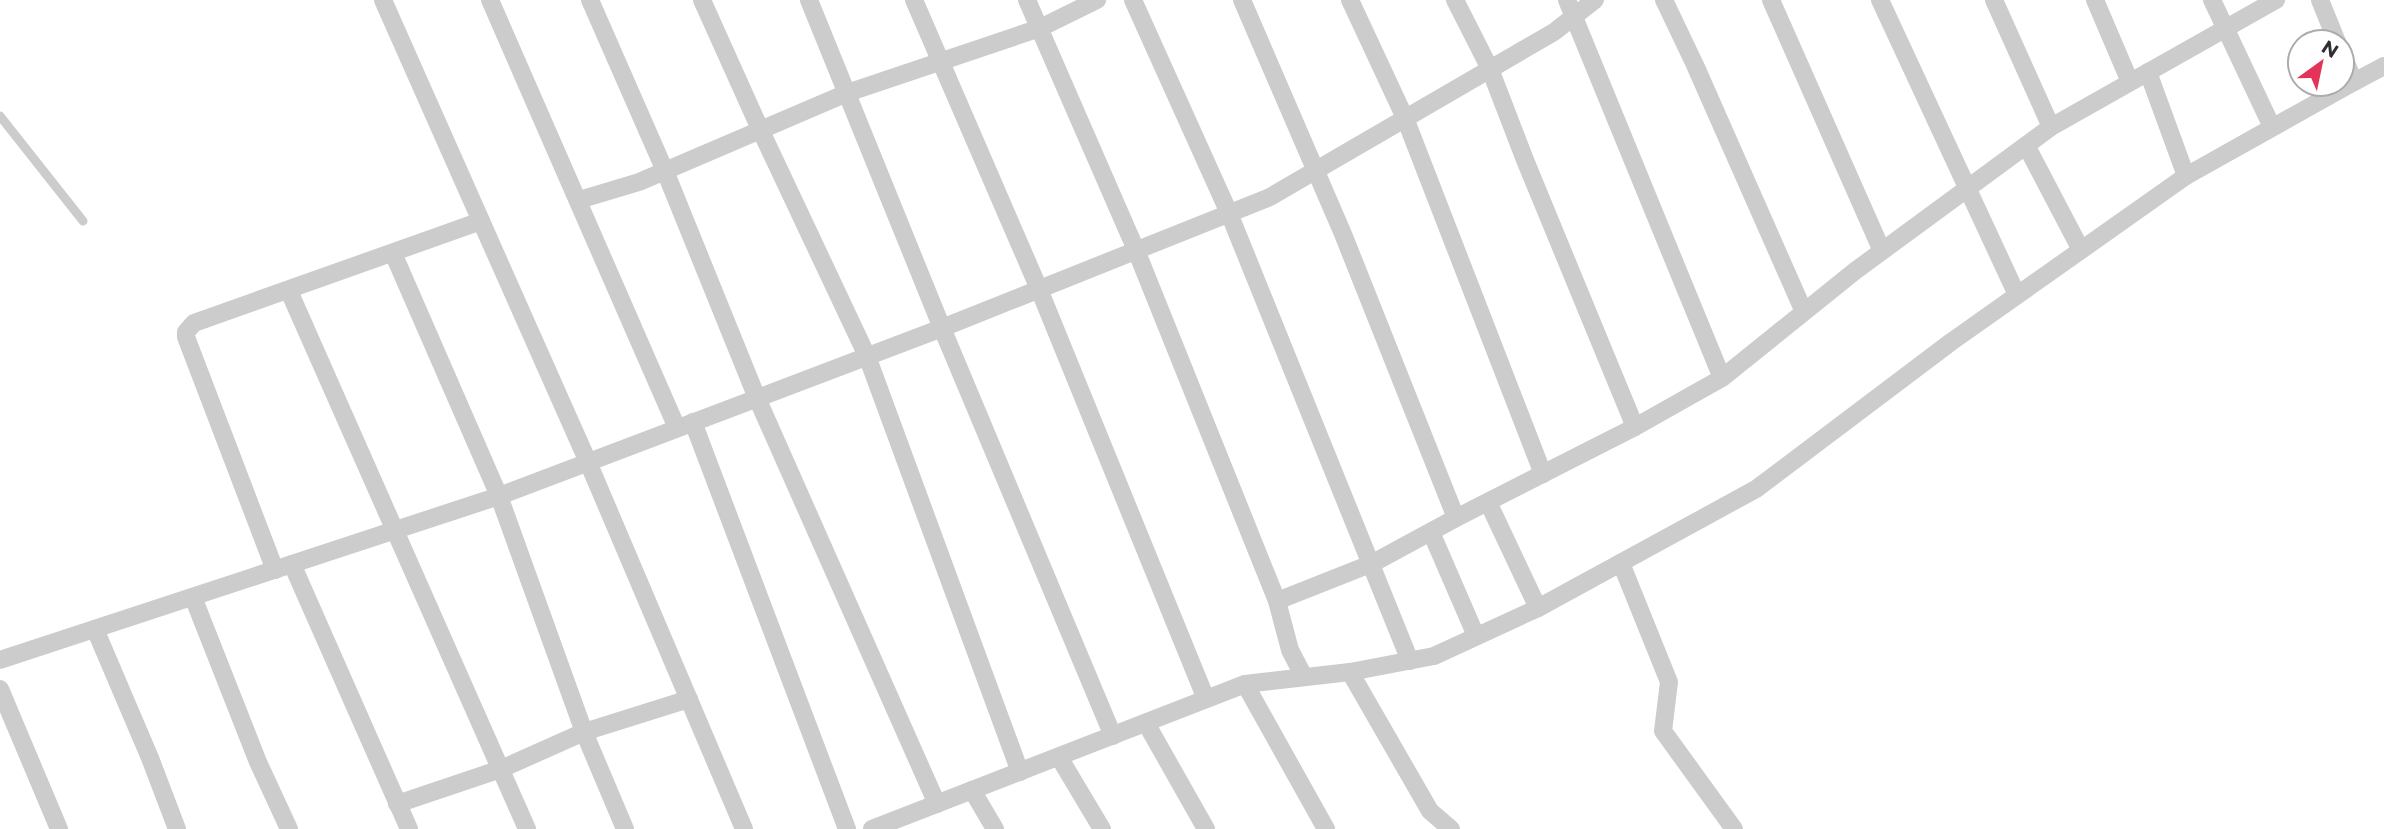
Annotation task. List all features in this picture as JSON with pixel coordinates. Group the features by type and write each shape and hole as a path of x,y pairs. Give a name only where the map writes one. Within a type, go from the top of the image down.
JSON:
{"street":[{"path":"383,0 588,462 744,829"},
{"path":"490,0 579,200 685,425 847,829"},
{"path":"590,0 665,171 757,398 936,804"},
{"path":"702,0 867,356 1020,772"},
{"path":"809,0 1112,736"},
{"path":"914,0 1039,289 1206,699"},
{"path":"1027,0 1136,250 1277,601 1290,650 1304,677"},
{"path":"579,200 639,182 847,93 1040,28 1097,0"},
{"path":"1133,0 1229,213 1373,563 1410,661"},
{"path":"1242,0 1315,171 1455,518"},
{"path":"1350,0 1405,118 1543,474"},
{"path":"1455,0 1490,69 1635,427"},
{"path":"0,660 499,496 942,328 1269,197 1555,32 1571,8 1595,0"},
{"path":"1664,0 1804,312"},
{"path":"1771,0 1882,251"},
{"path":"1880,0 2017,295"},
{"path":"1993,0 2052,127"},
{"path":"2095,0 2130,82"},
{"path":"2212,0 2272,127"},
{"path":"1277,601 1373,563 1455,518 1635,427 1723,378 1882,251 2052,127 2276,0"},
{"path":"2320,0 2331,28"},
{"path":"1571,8 1723,378"},
{"path":"2356,81 2384,66"},
{"path":"2148,72 2186,176"},
{"path":"872,829 1245,684 1350,672 1434,656 1538,608 1756,489 1941,349 2186,176 2325,98"},
{"path":"2026,147 2081,250"},
{"path":"409,829 283,567 186,332 194,323 481,221"},
{"path":"393,253 499,496 584,732 625,829"},
{"path":"289,290 527,829"},
{"path":"1488,502 1538,608"},
{"path":"1430,532 1476,636"},
{"path":"1621,563 1670,682 1663,731 1734,829"},
{"path":"193,597 258,762 289,829"},
{"path":"94,629 150,758 177,829"},
{"path":"1350,672 1430,811 1451,829"},
{"path":"1245,684 1326,829"},
{"path":"0,689 59,829"},
{"path":"397,804 501,769 584,732 689,699"},
{"path":"1146,723 1206,829"},
{"path":"1059,757 1102,829"},
{"path":"972,790 995,829"}],"lane":[{"path":"0,116 83,221"}]}
